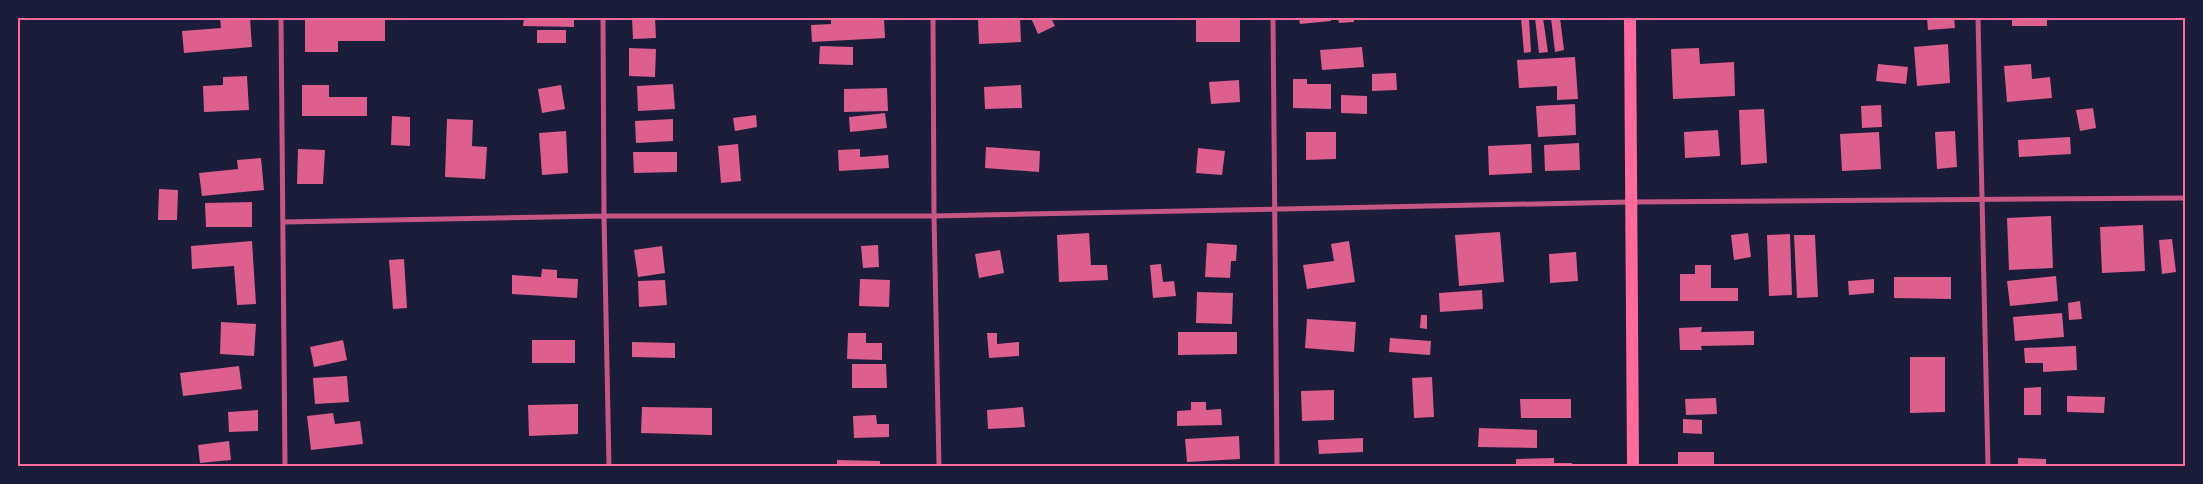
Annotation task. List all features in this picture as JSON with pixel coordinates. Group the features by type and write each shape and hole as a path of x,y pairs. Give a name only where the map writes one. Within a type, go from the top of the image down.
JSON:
{"main road":[{"path":"1630,18 1633,466"}],"street":[{"path":"281,18 285,466"},
{"path":"603,18 604,216 609,466"},
{"path":"933,18 934,216 939,466"},
{"path":"1273,18 1277,466"},
{"path":"1978,18 1988,466"},
{"path":"284,222 604,216 934,216 1630,202 2186,198"}],"building":[{"path":"220,18 250,18 252,47 184,53 182,31 221,28"},
{"path":"305,18 385,18 385,41 338,41 338,52 305,52"},
{"path":"524,18 574,18 574,27 523,26"},
{"path":"632,18 655,18 656,38 633,39"},
{"path":"831,18 884,18 885,38 812,42 811,25 831,24"},
{"path":"978,18 1020,18 1021,42 979,44"},
{"path":"1031,18 1051,18 1055,26 1038,34"},
{"path":"1196,18 1240,18 1240,42 1196,42"},
{"path":"1299,18 1331,18 1331,21 1300,24"},
{"path":"1338,18 1354,18 1354,22 1339,23"},
{"path":"1521,18 1529,18 1531,52 1524,53"},
{"path":"1535,18 1543,18 1548,52 1539,53"},
{"path":"1551,18 1560,18 1564,50 1555,52"},
{"path":"1927,18 1954,18 1955,28 1928,30"},
{"path":"2012,18 2047,18 2047,26 2012,26"},
{"path":"537,30 566,30 566,43 537,43"},
{"path":"1948,44 1950,83 1917,86 1914,47"},
{"path":"820,46 853,47 853,65 819,64"},
{"path":"1362,47 1364,67 1322,70 1320,50"},
{"path":"629,48 656,49 655,77 629,76"},
{"path":"1699,48 1700,64 1734,62 1735,96 1673,99 1671,49"},
{"path":"1575,57 1578,99 1557,100 1557,86 1519,88 1517,60"},
{"path":"1878,64 1908,67 1906,84 1876,81"},
{"path":"2031,64 2032,79 2050,77 2052,98 2007,102 2004,66"},
{"path":"1396,73 1397,90 1372,91 1372,74"},
{"path":"247,76 249,110 204,112 203,86 223,85 223,77"},
{"path":"1293,79 1307,79 1307,84 1331,84 1331,109 1293,108"},
{"path":"1239,80 1240,102 1211,104 1209,82"},
{"path":"673,84 675,109 638,111 637,86"},
{"path":"302,85 329,85 329,97 367,97 367,116 302,116"},
{"path":"561,85 565,109 542,113 538,89"},
{"path":"1021,85 1022,108 985,109 984,87"},
{"path":"887,88 888,111 844,112 844,89"},
{"path":"1341,95 1367,96 1367,114 1341,113"},
{"path":"1575,104 1576,135 1538,137 1536,106"},
{"path":"1881,105 1882,127 1862,128 1861,106"},
{"path":"2093,108 2096,128 2080,131 2076,110"},
{"path":"1764,109 1767,163 1741,165 1739,110"},
{"path":"885,113 887,128 850,132 849,117"},
{"path":"756,115 757,127 735,131 733,118"},
{"path":"392,116 410,117 410,146 391,145"},
{"path":"447,119 473,120 472,146 487,147 485,179 445,177"},
{"path":"673,119 673,141 636,143 635,121"},
{"path":"1718,130 1720,156 1685,158 1684,132"},
{"path":"566,131 568,173 542,175 539,133"},
{"path":"1955,131 1957,167 1937,169 1935,132"},
{"path":"1306,132 1336,132 1336,159 1306,160"},
{"path":"1879,132 1881,169 1842,171 1840,134"},
{"path":"2070,137 2071,154 2019,157 2018,140"},
{"path":"1579,143 1580,170 1545,171 1544,145"},
{"path":"738,144 741,181 721,183 718,146"},
{"path":"1531,144 1532,173 1489,175 1488,146"},
{"path":"986,147 1040,151 1039,172 985,168"},
{"path":"1198,148 1225,151 1222,175 1196,173"},
{"path":"298,149 325,150 323,184 297,184"},
{"path":"860,149 860,157 888,155 889,168 839,171 838,150"},
{"path":"633,152 677,152 677,172 634,173"},
{"path":"261,158 264,190 202,196 199,173 238,169 237,160"},
{"path":"159,189 178,190 177,220 158,220"},
{"path":"252,202 252,227 206,227 205,203"},
{"path":"2051,216 2053,268 2009,270 2007,218"},
{"path":"2143,225 2145,271 2102,273 2100,227"},
{"path":"1500,232 1504,282 1459,286 1455,235"},
{"path":"1089,233 1091,265 1107,265 1108,280 1059,282 1057,235"},
{"path":"1748,233 1751,257 1734,260 1731,235"},
{"path":"1790,234 1792,295 1769,296 1767,235"},
{"path":"1794,235 1815,235 1818,297 1797,298"},
{"path":"2172,239 2176,272 2162,274 2159,240"},
{"path":"252,241 256,304 237,305 234,266 192,269 191,246"},
{"path":"1349,241 1355,282 1307,289 1303,265 1334,261 1331,244"},
{"path":"1207,243 1237,245 1236,261 1231,261 1230,278 1205,277"},
{"path":"878,245 879,267 863,268 861,246"},
{"path":"662,246 665,273 638,277 634,250"},
{"path":"1000,250 1004,273 979,278 975,254"},
{"path":"1576,252 1578,281 1550,283 1549,254"},
{"path":"404,259 407,308 393,309 389,260"},
{"path":"1161,264 1163,282 1174,281 1176,296 1153,298 1150,265"},
{"path":"1695,265 1711,265 1711,288 1738,288 1738,301 1680,301 1680,274 1695,274"},
{"path":"542,269 557,270 557,278 578,279 577,298 512,294 512,275 541,277"},
{"path":"2056,276 2058,301 2010,306 2007,281"},
{"path":"1894,277 1951,277 1951,299 1894,298"},
{"path":"860,279 890,280 889,307 859,306"},
{"path":"1874,279 1874,293 1849,295 1848,281"},
{"path":"665,280 667,305 639,307 638,281"},
{"path":"1482,290 1483,309 1440,312 1439,293"},
{"path":"1197,292 1233,293 1232,324 1196,323"},
{"path":"2080,301 2082,319 2069,320 2068,303"},
{"path":"2062,313 2064,337 2015,341 2013,317"},
{"path":"1421,315 1427,315 1427,329 1420,328"},
{"path":"1307,319 1356,322 1354,352 1305,348"},
{"path":"221,322 256,324 254,356 220,354"},
{"path":"1702,327 1701,332 1754,331 1754,345 1701,346 1702,350 1680,350 1679,328"},
{"path":"1178,332 1237,332 1237,354 1178,355"},
{"path":"848,333 866,333 866,343 882,343 882,360 847,359"},
{"path":"987,333 997,333 997,344 1019,342 1019,356 989,358"},
{"path":"1390,338 1431,341 1430,355 1389,352"},
{"path":"343,340 347,360 314,367 310,347"},
{"path":"532,340 575,340 575,363 532,363"},
{"path":"632,342 675,343 675,358 632,357"},
{"path":"2076,346 2077,370 2043,372 2043,363 2025,363 2024,348"},
{"path":"1910,357 1945,357 1945,412 1910,413"},
{"path":"852,364 886,364 887,388 852,388"},
{"path":"239,366 242,389 183,396 180,373"},
{"path":"347,376 349,402 315,404 313,378"},
{"path":"1432,377 1434,417 1414,418 1412,378"},
{"path":"2041,387 2041,415 2024,415 2024,388"},
{"path":"1334,390 1334,420 1302,421 1301,391"},
{"path":"2067,396 2105,397 2104,413 2067,412"},
{"path":"1716,398 1717,414 1686,415 1685,399"},
{"path":"1520,399 1571,399 1571,418 1521,418"},
{"path":"1191,402 1206,402 1206,410 1221,409 1222,425 1177,426 1177,411 1191,410"},
{"path":"578,404 578,434 529,436 528,405"},
{"path":"642,407 712,408 712,435 641,433"},
{"path":"1023,407 1025,427 988,429 987,410"},
{"path":"258,410 258,431 229,432 228,412"},
{"path":"333,413 335,424 360,421 363,444 311,450 307,416"},
{"path":"876,415 877,424 889,424 889,437 854,438 853,416"},
{"path":"1683,419 1702,420 1702,434 1683,433"},
{"path":"1479,428 1537,430 1537,448 1478,447"},
{"path":"1239,436 1240,459 1187,462 1185,439"},
{"path":"1363,438 1363,452 1319,454 1318,440"},
{"path":"229,441 231,460 200,463 198,445"},
{"path":"1678,452 1714,452 1714,466 1678,466"},
{"path":"1554,458 1554,463 1572,463 1572,466 1504,466 1504,464 1516,464 1516,459"},
{"path":"2018,458 2046,459 2046,466 2018,466"},
{"path":"837,460 880,461 880,466 837,466"}]}
